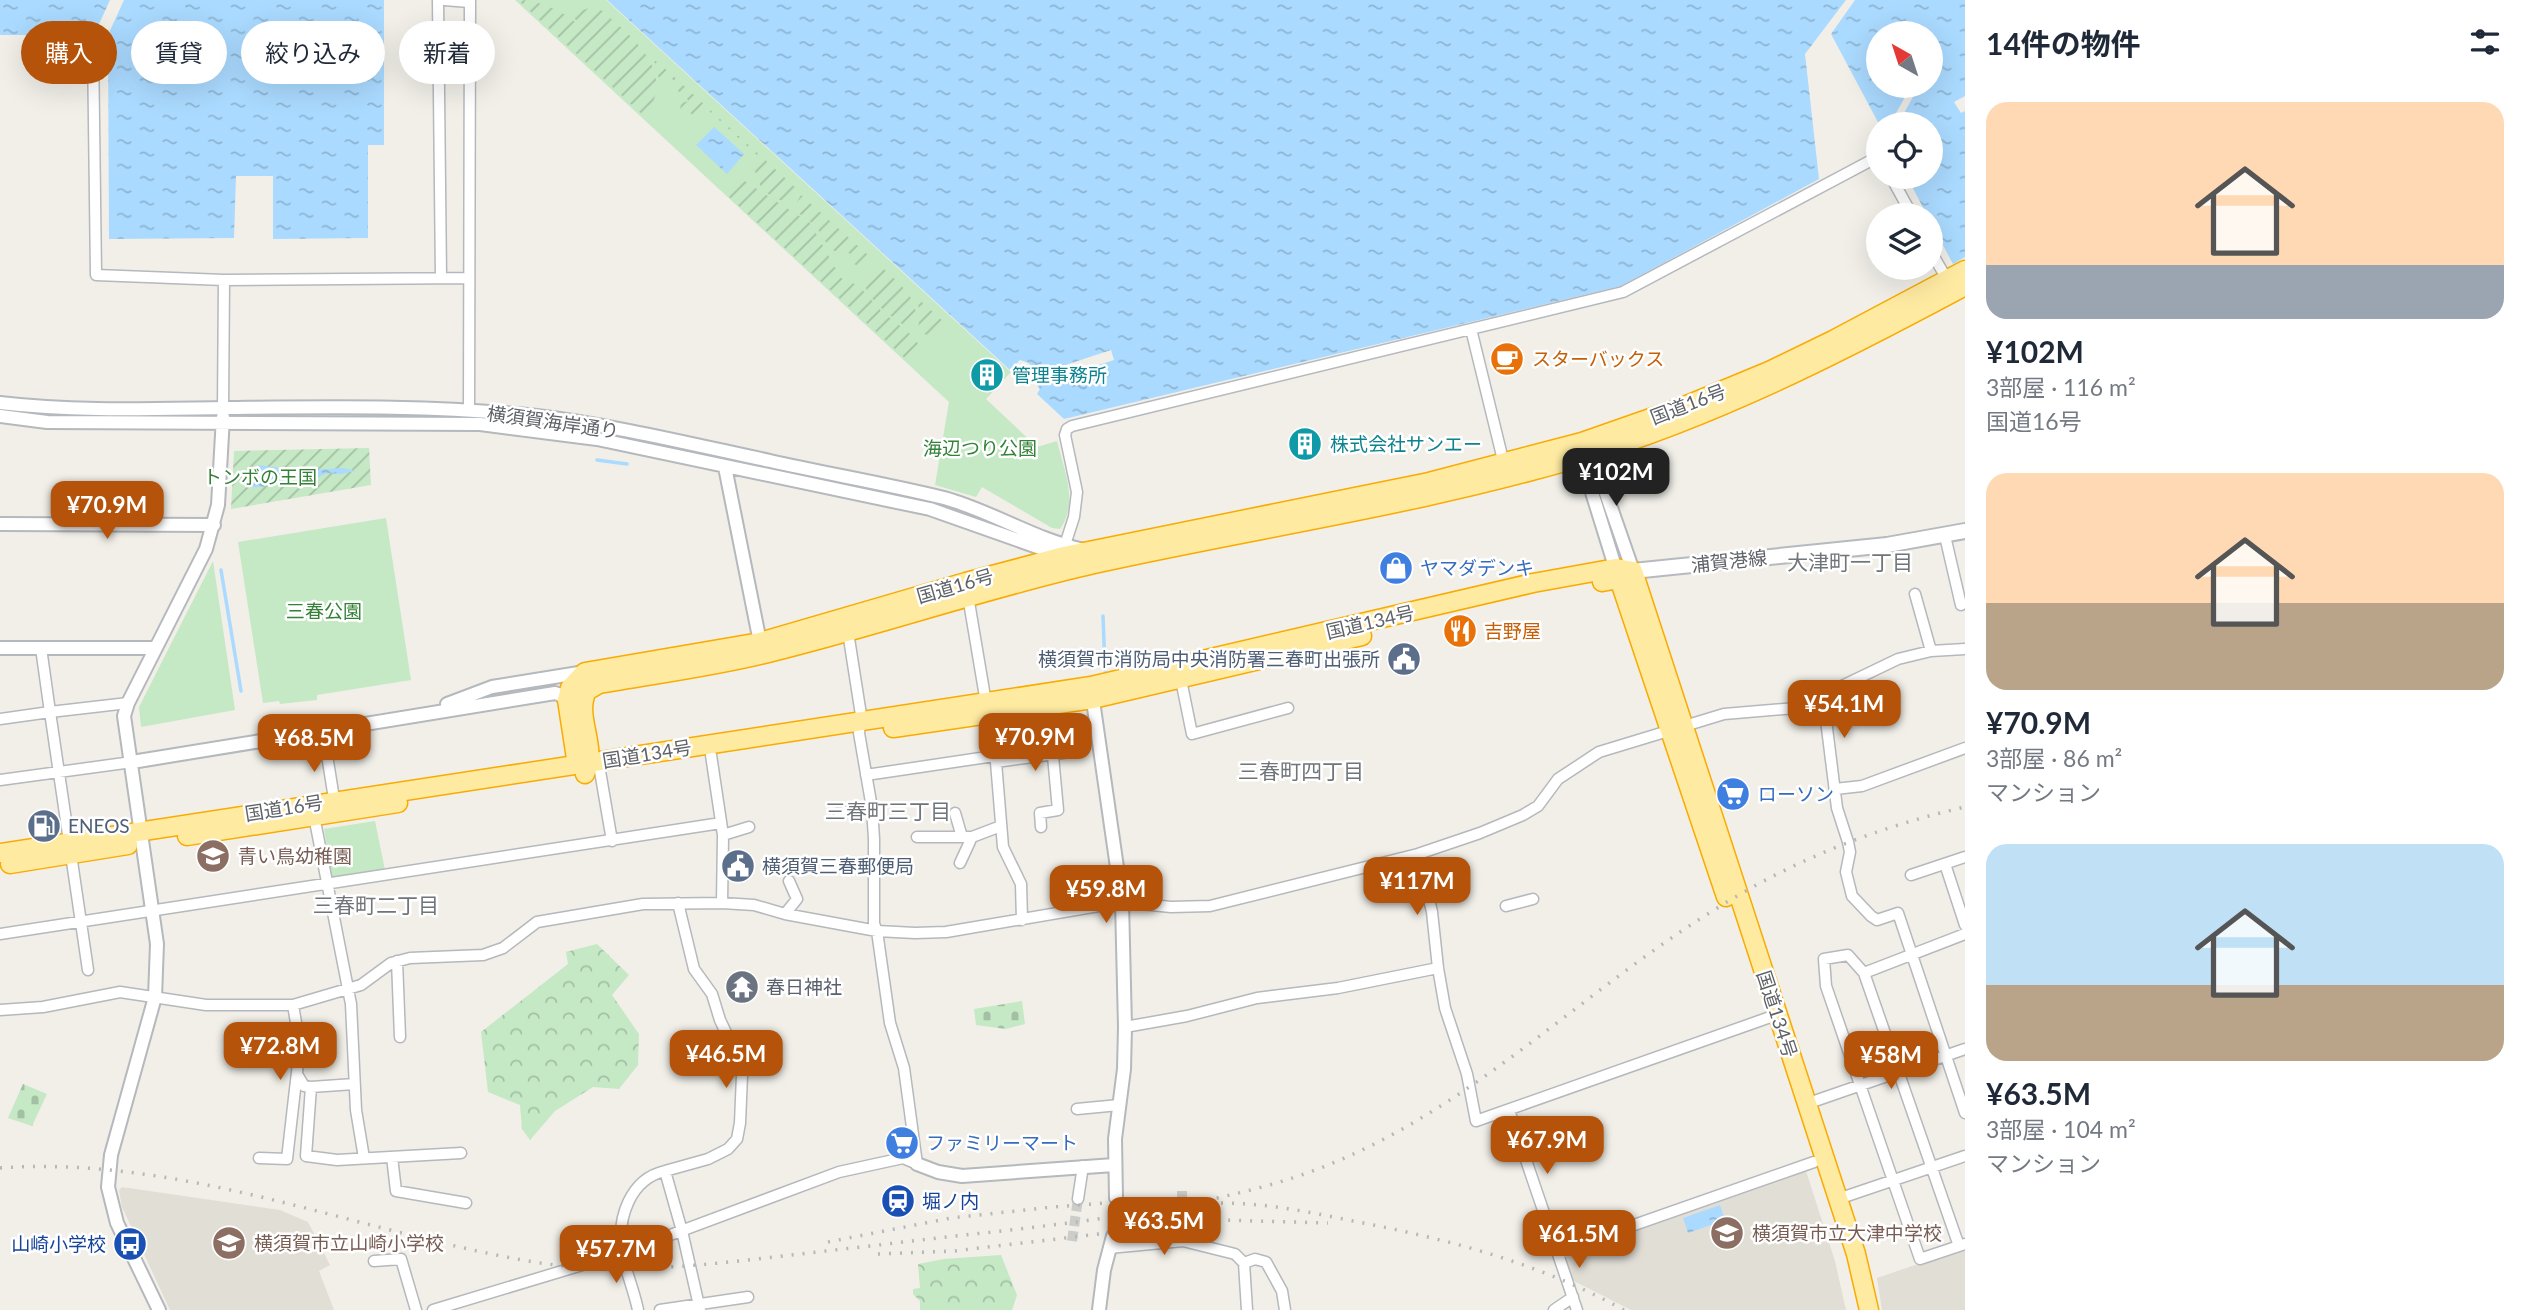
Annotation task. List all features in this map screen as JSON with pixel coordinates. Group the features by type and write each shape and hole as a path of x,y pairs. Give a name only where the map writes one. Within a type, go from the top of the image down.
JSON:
{"highway":[{"name":"国道16号","path":"0,853 70,848 588,768 583,704 587,691 599,684 764,655 1093,558 1504,464 1585,450 1769,371 1965,270"},
{"name":"国道16号","path":"586,672 760,642 1063,552 1093,558 1428,497 1702,414 1766,388 1965,286"},
{"name":"国道134号","path":"588,768 1181,680 1623,573"},
{"name":"国道134号","path":"1092,692 1533,583 1623,573"},
{"name":"国道134号","path":"1623,573 1771,1017 1845,1258 1858,1310"},
{"path":"586,672 570,688 568,705 588,768"},
{"name":"国道134号","path":"588,768 711,755 859,727"},
{"name":"国道16号","path":"141,837 314,816 335,807"},
{"name":"国道16号","path":"0,865 70,848"},
{"name":"国道134号","path":"1771,1017 1806,1104 1856,1254 1870,1310"}],"main road":[{"name":"浦賀港線","path":"1623,573 1887,545 1965,531"}],"street":[{"path":"438,0 441,278"},
{"path":"444,0 470,1 469,411"},
{"path":"94,84 96,275 224,280 469,278"},
{"path":"0,416 47,422 480,424 597,439 930,509 1063,552 1074,517 1077,492 1065,435 1070,428 1623,292 1866,163"},
{"path":"1943,276 1945,280 1965,286"},
{"path":"159,1310 117,1223 108,1187 111,1154 155,997 157,944 124,716 128,703 206,549 214,525 218,505 223,424 224,280"},
{"path":"1472,329 1504,464"},
{"name":"横須賀海岸通り","path":"0,403 43,408 145,410 223,408 469,411 539,417 675,440 946,499 1004,519 1063,552"},
{"path":"1585,450 1623,573"},
{"path":"725,467 760,642"},
{"path":"0,524 214,525"},
{"path":"1945,536 1961,605"},
{"path":"1915,594 1931,651"},
{"path":"968,596 995,759 1003,847 1021,884 1022,920"},
{"path":"848,632 872,808 874,924 890,1023 904,1069 917,1164"},
{"path":"0,648 156,648"},
{"path":"41,648 88,970"},
{"path":"0,1010 43,1007 120,992 229,1007 293,1005 361,985 397,961 483,955 503,948 537,922 643,904 754,905 785,914 877,931 946,932 1122,902 1171,907 1210,906 1418,854 1523,816 1538,806 1558,779 1599,752 1724,714 1796,708 1898,659 1931,651 1965,649"},
{"path":"424,713 492,687 586,672"},
{"path":"1181,680 1192,734 1288,708"},
{"path":"1092,692 1122,902 1125,1027 1124,1069 1114,1165 1116,1198"},
{"path":"0,780 132,762 555,693 561,695 568,705"},
{"path":"1823,696 1837,808 1850,852 1846,872 1852,896 1878,920 1898,913 1965,1113"},
{"path":"0,719 128,703"},
{"path":"323,730 335,807"},
{"path":"1835,789 1862,786 1965,748"},
{"path":"866,775 1070,752"},
{"path":"711,755 723,835 722,903"},
{"path":"1041,827 1040,813 1058,810 1053,755"},
{"path":"588,768 612,841"},
{"path":"839,813 872,808"},
{"path":"955,813 967,837 960,863"},
{"path":"314,816 348,989 356,1110 364,1158"},
{"path":"0,934 721,822"},
{"path":"917,837 967,837 1001,826"},
{"path":"723,835 749,827"},
{"path":"1418,854 1432,912 1445,1008 1467,1074 1476,1121 1771,1017"},
{"path":"1911,875 1965,857"},
{"path":"1945,864 1965,925"},
{"path":"785,914 797,899 789,881"},
{"path":"1506,906 1533,899"},
{"path":"638,1310 622,1253 620,1230 628,1201 650,1174 708,1159 728,1149 737,1139 740,1124 742,1075 739,1060 720,1020 712,994 694,969 678,903"},
{"path":"1864,973 1965,934"},
{"path":"1848,955 1864,973 1898,1072 1931,1168 1962,1245 1920,1259 1826,986 1824,959 1848,955"},
{"path":"397,961 400,1037"},
{"path":"1125,1027 1187,1016 1257,998 1338,988 1438,968"},
{"path":"259,1158 287,1158 300,1046 293,1005"},
{"path":"1806,1104 1965,1049"},
{"path":"297,1074 304,1086 355,1084"},
{"path":"311,1087 306,1157 337,1160 461,1153"},
{"path":"1077,1109 1119,1105"},
{"path":"1509,1110 1577,1310"},
{"path":"1838,1199 1965,1156"},
{"path":"392,1157 396,1191 466,1203"},
{"path":"433,1310 622,1253 839,1172 903,1158 938,1172 962,1176 1114,1165"},
{"path":"1557,1252 1814,1162"},
{"path":"1078,1199 1083,1166"},
{"path":"665,1171 699,1307"},
{"path":"1100,1310 1111,1242 1183,1237 1236,1254 1244,1263 1247,1310"},
{"path":"374,1261 401,1259 416,1310"},
{"path":"1244,1263 1255,1259 1266,1262 1282,1291 1285,1310"},
{"path":"660,1310 699,1307 748,1297"},
{"path":"1554,1310 1573,1297"}],"shaded area":[{"name":"横須賀市立大津中学校","path":"1806,1171 1835,1261 1846,1310 1631,1310 1570,1279 1564,1258 1567,1255"},
{"name":"横須賀市立山崎小学校","path":"122,1187 280,1210 308,1222 330,1265 319,1271 334,1310 170,1310 122,1207 119,1190"},
{"path":"1965,1248 1965,1310 1882,1310 1877,1278"}],"green space":[{"name":"海辺つり公園","path":"515,0 606,0 1011,372 986,399 1037,447 1057,441 1069,497 1066,519 1060,529 1052,528 982,487 976,497 935,485 949,402"},
{"path":"518,0 549,7 576,23 573,17 575,12 597,6 619,26 647,55 653,67 656,92 645,117"},
{"path":"654,60 797,189 791,203 774,197 762,188 753,169 761,159 708,110 698,120 688,111 680,111 681,103 689,101 677,90 681,86 671,78 667,81 659,79"},
{"path":"743,180 810,223 841,278 859,286 881,311 909,333 921,347 908,361 728,196"},
{"path":"801,195 868,255 870,263 863,268 854,264 857,261 848,252 845,255 830,249 816,226 793,209"},
{"path":"879,264 912,300 916,317 913,327 908,327 881,307 865,287 865,281 873,266"},
{"path":"917,298 944,322 931,336 920,333 918,329 920,314"},
{"name":"トンボの王国","path":"369,448 371,485 231,509 234,451"},
{"name":"三春公園","path":"386,518 411,680 317,695 317,700 263,703 238,542"},
{"path":"213,561 235,710 141,727 139,707"},
{"path":"375,821 385,870 332,878 324,829"},
{"path":"597,944 629,975 612,995 639,1034 638,1065 619,1089 593,1087 555,1111 530,1140 522,1129 520,1105 488,1092 481,1032 568,964 566,952"},
{"path":"1022,1001 1025,1024 1006,1029 976,1025 974,1009"},
{"path":"23,1084 47,1094 32,1126 8,1118"},
{"path":"1001,1255 1017,1295 1012,1310 920,1310 920,1301 913,1294 913,1289 920,1288 918,1264 944,1259"}],"water":[{"path":"0,0 110,0 100,21 21,21 21,35 0,35"},
{"path":"124,0 384,0 384,21 241,21 241,84 384,84 384,145 368,145 368,238 273,239 273,176 236,176 234,238 109,239 108,84 117,84 117,21 114,21"},
{"path":"607,0 1846,0 1805,54 1819,179 1621,286 1064,419 1037,394 1040,389 1037,385 1114,360 1111,350 1035,375 1029,363 1020,360 1010,370"},
{"path":"1855,0 1965,0 1965,96 1954,102 1961,113 1965,111 1965,257 1953,264 1943,245 1943,203 1921,203 1913,189 1943,189 1943,112 1905,112 1912,98 1943,98 1943,21 1866,21 1866,98 1904,98 1897,112 1873,112 1831,34"},
{"path":"714,127 744,154 727,174 696,145"},
{"path":"259,465 300,471 343,468 356,471 327,473 315,479 290,475 269,485 245,487"},
{"path":"1720,1205 1725,1220 1688,1233 1683,1218"}],"waterway":[{"path":"597,460 627,464"},
{"path":"221,570 241,691"},
{"path":"1103,616 1105,670"}],"tunnel":[{"path":"1182,1191 1183,1233"},
{"path":"1113,1236 1116,1198"},
{"path":"1072,1241 1078,1199"}],"railway":[{"path":"0,1168 68,1167 136,1173 202,1184 467,1249 534,1262 594,1268 685,1266 1135,1214 1262,1187 1327,1165 1388,1137 1444,1104 1658,947 1743,892 1804,861 1867,835 1965,807"},
{"path":"828,1242 951,1218 1160,1199"},
{"path":"1221,1203 1304,1211 1458,1245 1526,1266 1592,1293 1624,1310"},
{"path":"878,1254 954,1251 1219,1220 1328,1223"}],"place":[{"name":"スターバックス","path":"1507,359"},
{"name":"管理事務所","path":"987,375"},
{"name":"株式会社サンエー","path":"1305,444"},
{"name":"ヤマダデンキ","path":"1396,568"},
{"name":"吉野屋","path":"1460,631"},
{"name":"横須賀市消防局中央消防署三春町出張所","path":"1404,659"},
{"name":"ローソン","path":"1733,794"},
{"name":"ENEOS","path":"44,826"},
{"name":"青い鳥幼稚園","path":"213,856"},
{"name":"横須賀三春郵便局","path":"738,866"},
{"name":"春日神社","path":"742,987"},
{"name":"ファミリーマート","path":"902,1143"},
{"name":"堀ノ内","path":"898,1201"},
{"name":"横須賀市立大津中学校","path":"1727,1233"},
{"name":"横須賀市立山崎小学校","path":"229,1243"},
{"name":"山崎小学校","path":"130,1244"}],"district":[{"name":"大津町一丁目","path":"1850,563"},
{"name":"三春町四丁目","path":"1301,772"},
{"name":"三春町三丁目","path":"888,812"},
{"name":"三春町二丁目","path":"376,906"}]}
